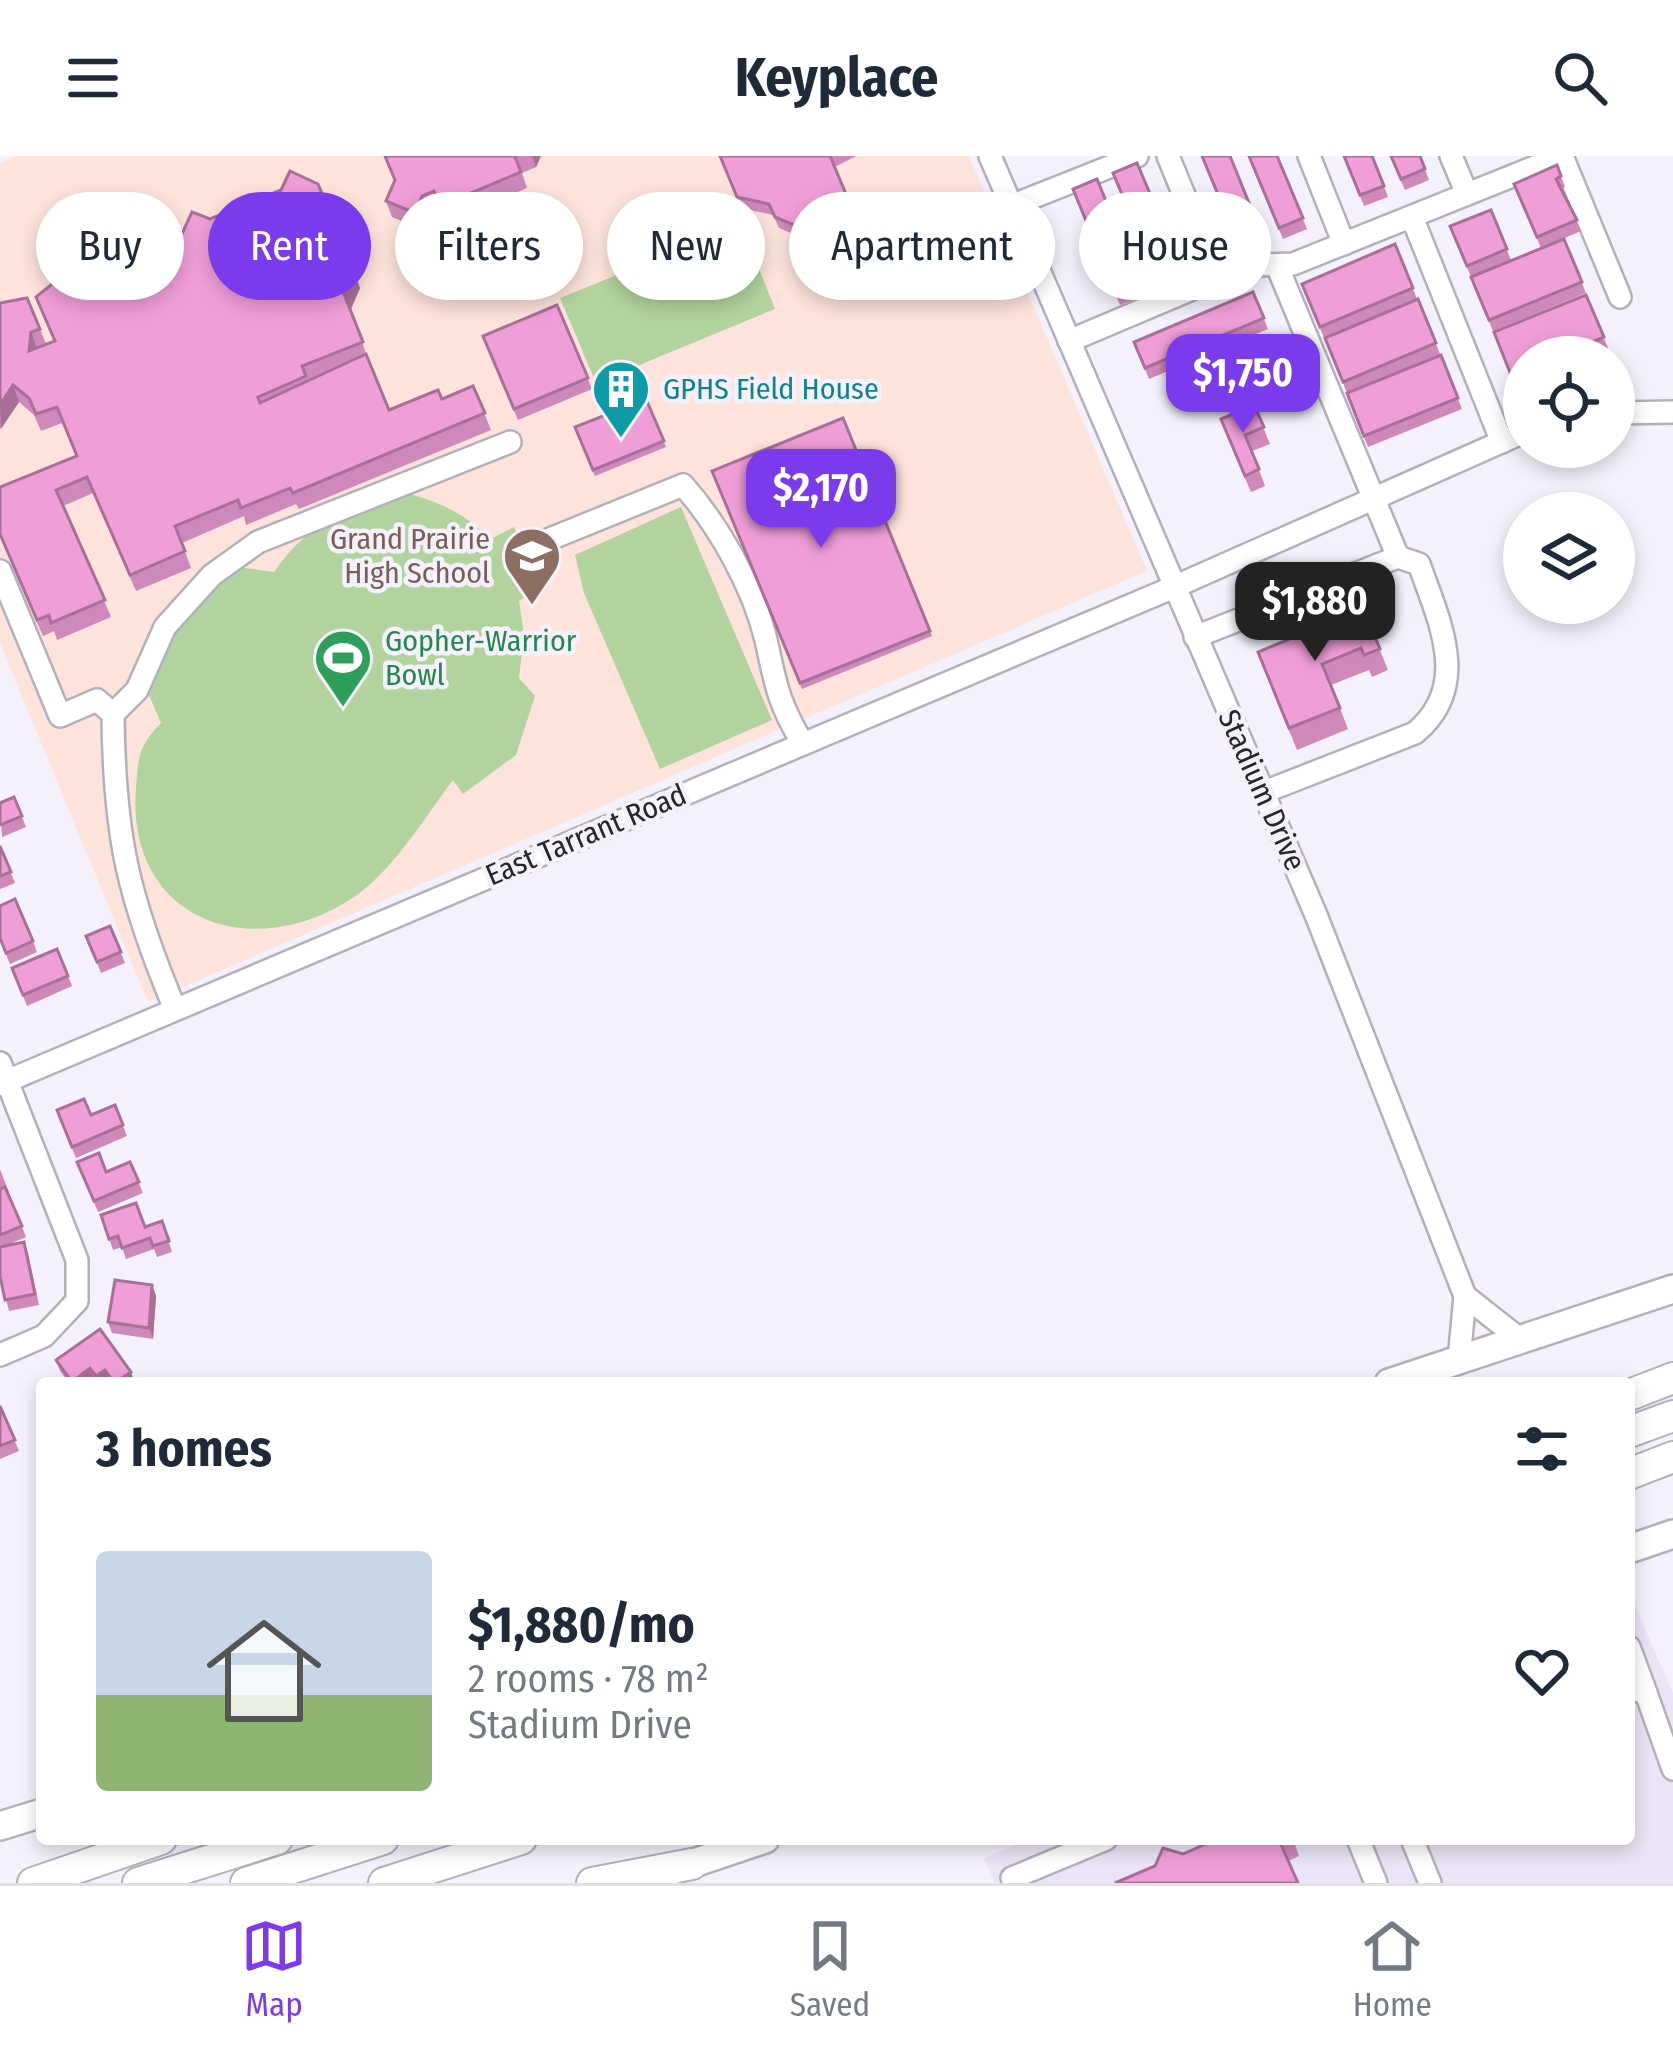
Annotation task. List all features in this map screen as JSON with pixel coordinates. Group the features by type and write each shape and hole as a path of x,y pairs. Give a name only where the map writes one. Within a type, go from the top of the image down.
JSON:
{"highway":[{"path":"1635,1393 1673,1378"},
{"path":"1635,1430 1673,1416"},
{"path":"1635,1472 1673,1457"},
{"path":"33,1883 144,1845"},
{"path":"138,1883 258,1845"},
{"path":"246,1883 364,1845"},
{"path":"384,1883 502,1845"},
{"path":"592,1883 692,1864"}],"main road":[{"path":"1407,1377 1673,1289"},
{"path":"1635,1547 1673,1534"},
{"path":"0,1826 36,1815"},
{"path":"634,1883 747,1845"}],"street":[{"name":"Stadium Drive","path":"990,156 1005,192"},
{"path":"1046,192 1137,156"},
{"path":"1168,156 1183,192"},
{"path":"1309,156 1344,244"},
{"path":"1451,156 1467,194"},
{"path":"1271,267 1344,244 1562,156 1620,297"},
{"path":"1412,217 1502,442"},
{"path":"1278,268 1398,557"},
{"name":"Stadium Drive","path":"1051,300 1264,792 1465,1296 1459,1360"},
{"path":"1069,341 1166,300"},
{"path":"1635,413 1673,412"},
{"path":"175,1009 130,895 114,811 113,714 137,690 166,627 212,574 258,542 510,442"},
{"name":"East Tarrant Road","path":"2,1076 175,1009 803,744 1502,442"},
{"path":"550,538 683,485 724,542 766,640 778,703 803,744"},
{"path":"1195,637 1398,557 1419,564 1448,645 1450,667 1430,720 1415,733 1264,792"},
{"path":"0,572 60,716 97,700 113,714"},
{"path":"0,1354 44,1336 77,1301 77,1260 2,1076"},
{"path":"1465,1296 1521,1340"},
{"path":"1637,1691 1673,1769"},
{"path":"1013,1880 1092,1845"},
{"path":"1360,1845 1376,1883"},
{"path":"1414,1845 1430,1883"}],"shaded area":[{"name":"Grand Prairie High School","path":"17,156 969,156 984,192 789,192 789,300 1031,300 1147,571 148,1002 0,643 0,163"},
{"path":"1635,1606 1673,1693 1673,1883 995,1883 984,1858 1015,1845 1635,1845"}],"green space":[{"path":"607,279 607,300 765,300 765,284 775,309 596,383 561,300 583,300 583,289"},
{"name":"Gopher-Warrior Bowl","path":"402,492 450,509 489,540 514,527 543,585 519,601 524,634 519,678 535,696 516,755 463,794 453,780 390,864 343,904 304,921 266,928 230,926 198,915 170,896 150,868 138,832 139,760 161,723 149,695 174,630 196,600 238,567 274,572 315,529"},
{"path":"681,507 772,720 660,769 584,593 575,555"}],"building":[{"path":"385,156 517,156 521,172 473,192 395,192 395,205 386,201 395,180"},
{"path":"720,156 830,156 845,192 789,192 789,223 775,217 765,203 765,192 735,192"},
{"path":"1202,156 1230,156 1245,192 1217,192"},
{"path":"1249,156 1277,156 1303,218 1279,228 1271,209 1271,192 1264,192"},
{"path":"1344,156 1372,156 1384,186 1360,195"},
{"path":"1391,156 1420,156 1425,169 1401,179"},
{"path":"1137,163 1149,192 1121,192 1113,173"},
{"path":"1557,165 1561,176 1556,179 1577,220 1537,237 1514,184"},
{"name":"Grand Prairie High School","path":"290,171 318,184 321,192 276,192"},
{"path":"1097,179 1102,192 1079,192 1079,204 1073,189"},
{"path":"1491,210 1507,249 1467,266 1450,226"},
{"name":"Grand Prairie High School","path":"192,212 208,218 208,300 346,300 363,342 302,366 306,376 258,397 260,403 366,354 389,410 438,390 442,399 473,386 485,413 293,493 290,488 241,508 238,500 175,526 185,551 130,575 87,477 56,490 105,600 51,623 49,615 37,620 0,534 0,487 77,456 57,407 36,414 29,398 13,385 0,405 0,303 27,298 40,329 31,332 29,351 55,341 37,300 184,300 184,229"},
{"path":"1564,239 1582,282 1489,320 1471,277"},
{"path":"1395,244 1413,288 1320,327 1302,284"},
{"path":"1586,295 1604,336 1503,336 1503,355 1494,332"},
{"path":"1418,299 1436,343 1343,382 1325,338"},
{"path":"1234,300 1256,300 1264,318 1145,368 1134,342"},
{"path":"557,305 588,378 514,409 483,336"},
{"path":"1441,355 1458,398 1364,436 1347,393"},
{"name":"GPHS Field House","path":"646,399 664,441 593,470 575,427"},
{"path":"1254,405 1264,427 1245,435 1259,469 1245,476 1221,419"},
{"path":"843,418 930,631 800,683 712,471"},
{"path":"1362,606 1380,649 1364,655 1361,648 1322,664 1340,708 1289,728 1258,652 1309,631 1307,625"},
{"path":"14,797 22,816 0,825 0,803"},
{"path":"0,846 11,872 0,876"},
{"path":"15,899 33,941 6,953 0,938 0,906"},
{"path":"110,926 121,952 97,962 86,936"},
{"path":"57,949 68,976 23,995 12,968"},
{"path":"84,1099 91,1115 115,1105 123,1125 72,1147 57,1110"},
{"path":"99,1153 106,1172 130,1162 139,1182 94,1201 77,1162"},
{"path":"5,1187 22,1226 0,1235 0,1189"},
{"path":"136,1203 145,1227 162,1221 169,1241 153,1246 150,1238 122,1248 118,1236 109,1239 101,1215"},
{"path":"24,1242 35,1294 5,1300 0,1247"},
{"path":"115,1280 152,1285 149,1328 108,1322"},
{"path":"100,1329 131,1372 110,1377 105,1370 96,1376 90,1368 78,1377 68,1377 56,1360"},
{"path":"0,1406 15,1440 0,1446"},
{"path":"1203,1845 1281,1845 1298,1883 1115,1883 1155,1866 1163,1848 1183,1854"}],"place":[{"name":"GPHS Field House","path":"621,440"},
{"name":"Grand Prairie High School","path":"532,607"},
{"name":"Gopher-Warrior Bowl","path":"343,709"}]}
